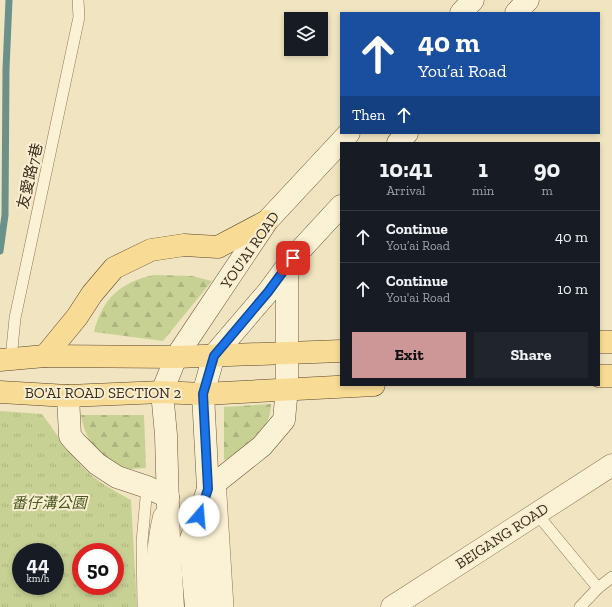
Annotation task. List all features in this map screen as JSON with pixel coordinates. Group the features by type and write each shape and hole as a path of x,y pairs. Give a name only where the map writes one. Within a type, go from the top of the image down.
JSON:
{"main road":[{"path":"462,12 473,0"},
{"path":"517,12 528,0"},
{"name":"YOU'AI ROAD","path":"341,142 348,134"},
{"path":"399,142 406,134"},
{"name":"YOU'AI ROAD","path":"162,392 176,357 267,221 340,143"},
{"path":"196,607 199,540 214,484 203,394 214,356 287,268 293,258 340,207"},
{"path":"45,356 77,317 92,294 114,268 151,250 184,245 218,247 267,221"},
{"path":"214,484 262,446 284,420 287,388 287,268"},
{"path":"600,342 612,342"},
{"path":"6,359 45,356 176,357 340,351"},
{"path":"600,376 612,376"},
{"name":"BO'AI ROAD SECTION 2","path":"0,392 68,396 162,392 203,394 287,388 345,386"},
{"path":"157,607 156,583 164,538 168,497 162,392"},
{"path":"68,396 70,436 76,443 97,464 117,477 147,487 168,497"},
{"name":"BEIGANG ROAD","path":"392,607 612,465"},
{"path":"164,538 172,607"},
{"path":"199,540 214,607"}],"lane":[{"name":"友愛路7巷","path":"6,359 79,17 78,0"},
{"path":"214,484 228,607"},
{"path":"143,607 142,542 147,487"},
{"path":"537,514 598,588"},
{"path":"580,607 598,588 612,578"}],"green space":[{"path":"154,275 192,276 212,281 163,341 94,332 97,320 102,310 114,294 131,282"},
{"path":"271,404 267,423 262,431 250,445 224,460 224,407"},
{"name":"番仔溝公園","path":"0,411 42,414 71,454 91,475 131,500 137,607 0,607"},
{"path":"81,415 144,415 146,468 126,469 115,465 108,460 95,448 90,440"}],"waterway":[{"path":"0,251 5,215 6,69 9,0"}],"route":[{"path":"199,516 208,489 203,394 214,356 268,292 293,258"}]}
